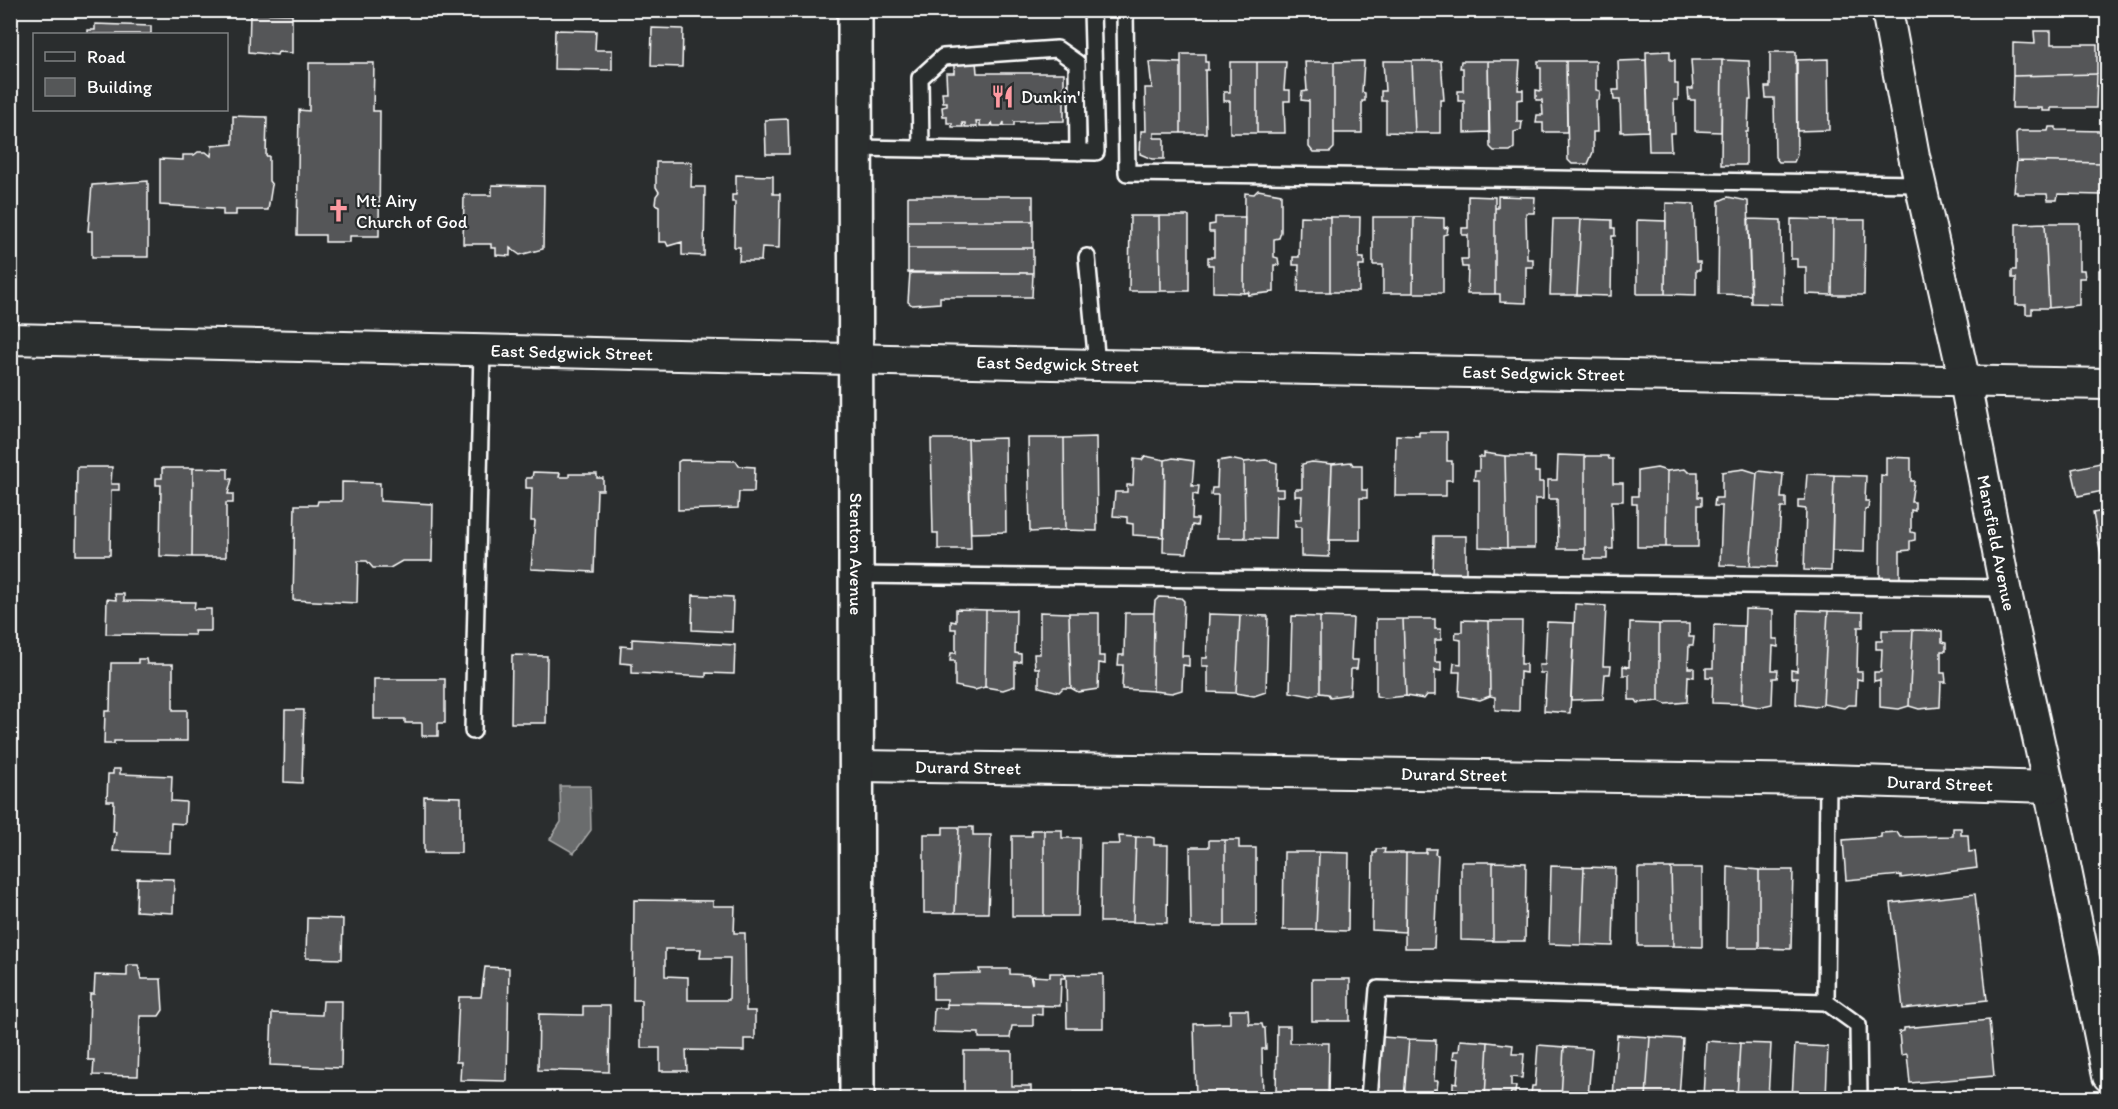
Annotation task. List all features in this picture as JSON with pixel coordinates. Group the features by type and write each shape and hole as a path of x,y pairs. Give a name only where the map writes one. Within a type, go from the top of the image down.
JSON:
{"main road":[{"name":"Stenton Avenue","path":"855,10 857,1098"}],"street":[{"name":"Mansfield Avenue","path":"1887,10 1920,184 1965,382 2005,588 2049,787 2108,1076"},
{"name":"East Sedgwick Street","path":"10,339 1097,365 2108,384"},
{"name":"Durard Street","path":"858,766 1828,780 2049,787"}],"lane":[{"path":"856,148 1096,152 1092,10"},
{"path":"1125,10 1127,173 1920,184"},
{"path":"921,149 920,78 943,57 1057,49 1077,63 1078,152"},
{"path":"1087,257 1097,365"},
{"path":"473,731 482,350"},
{"path":"856,574 2005,588"},
{"path":"1826,1002 1828,780"},
{"path":"1370,1098 1378,989 1826,1002 1858,1025 1859,1098"}],"shaded area":[{"path":"560,786 590,786 591,830 574,853 550,839 561,822"}],"building":[{"path":"250,13 292,14 292,53 278,52 277,55 249,52"},
{"path":"95,24 151,26 151,33 88,33 88,30 95,30"},
{"path":"652,28 683,29 682,67 651,66"},
{"path":"555,30 596,31 595,50 612,50 612,70 554,69"},
{"path":"2034,31 2051,31 2051,44 2097,44 2097,74 2013,76 2013,43 2035,44"},
{"path":"1670,51 1670,60 1675,60 1675,84 1678,84 1678,100 1674,100 1675,133 1670,133 1671,151 1649,151 1646,52"},
{"path":"1770,52 1796,52 1797,155 1794,162 1779,162 1775,157 1774,98 1766,98 1765,87 1770,87"},
{"path":"1181,54 1205,54 1205,62 1208,62 1208,70 1205,70 1206,133 1181,133"},
{"path":"1828,59 1829,130 1797,131 1797,60"},
{"path":"1646,60 1648,131 1621,132 1620,100 1614,100 1613,90 1619,90 1618,61"},
{"path":"1691,60 1722,60 1721,132 1695,131 1695,100 1689,100 1688,89 1693,89"},
{"path":"1722,60 1749,61 1751,100 1749,100 1748,132 1746,132 1746,165 1721,165"},
{"name":"Dunkin'","path":"976,61 977,73 1064,73 1064,121 1014,122 1014,126 1004,126 1004,122 1002,126 993,126 992,122 991,126 980,126 980,122 976,122 977,127 965,127 965,123 962,123 963,127 952,127 952,123 947,123 947,116 943,116 942,107 947,106 947,102 943,102 942,92 947,92 946,73 954,73 954,62"},
{"path":"1364,61 1362,92 1365,93 1365,101 1362,101 1362,133 1334,133 1334,62"},
{"path":"1383,61 1412,61 1415,133 1386,132 1386,101 1381,101 1381,91 1385,91"},
{"path":"1412,61 1441,61 1444,100 1440,100 1440,133 1415,133"},
{"path":"1461,61 1488,61 1489,132 1464,133 1464,101 1458,101 1458,91 1463,91"},
{"path":"1488,61 1520,61 1518,90 1523,90 1523,99 1517,100 1517,122 1522,122 1521,130 1514,132 1514,148 1510,151 1494,151 1490,147"},
{"path":"1538,61 1566,61 1567,132 1543,132 1543,123 1536,123 1537,115 1543,115 1542,100 1536,100 1536,90 1541,91 1541,68 1538,68"},
{"path":"1566,61 1596,61 1596,90 1600,91 1599,100 1596,100 1597,132 1593,132 1593,152 1588,164 1572,164 1568,160"},
{"path":"1149,62 1181,63 1181,133 1154,133 1154,138 1164,138 1164,159 1152,159 1140,154 1141,131 1146,131 1145,88 1152,88"},
{"path":"1230,62 1257,62 1257,133 1230,133 1230,101 1224,101 1224,92 1230,92"},
{"path":"1257,62 1286,62 1284,90 1290,90 1290,101 1284,101 1285,133 1257,133"},
{"path":"1305,62 1334,62 1334,148 1330,152 1313,152 1309,147 1309,101 1301,100 1302,92 1307,91"},
{"path":"309,63 374,63 373,111 380,111 379,236 350,236 350,242 325,242 325,235 297,235 299,110 309,111"},
{"path":"2097,74 2096,108 2051,108 2051,111 2042,111 2042,108 2012,108 2013,76"},
{"path":"233,116 267,117 266,156 269,156 269,181 272,185 268,210 236,210 236,215 223,215 223,209 160,205 160,159 183,160 183,155 194,155 198,152 206,152 211,156 212,146 233,144"},
{"path":"788,119 789,154 766,154 765,120"},
{"path":"2049,127 2056,127 2056,130 2102,131 2102,127 2108,128 2108,144 2103,143 2103,163 2017,161 2016,133 2018,131 2048,131"},
{"path":"2017,161 2103,163 2102,195 2058,194 2057,200 2048,200 2047,194 2017,194 2014,192"},
{"path":"656,162 692,162 691,187 705,187 704,256 682,255 682,242 668,246 666,242 659,242 659,206 655,204 659,192 656,187"},
{"path":"736,175 773,176 773,194 780,194 779,248 762,247 761,261 739,261 740,247 734,247 735,202 732,202 732,195 736,195"},
{"path":"148,181 148,257 92,257 92,231 88,231 92,185"},
{"path":"492,185 544,186 543,249 520,255 510,248 510,256 496,255 496,248 491,248 491,244 463,244 464,195 492,195"},
{"path":"1258,190 1281,194 1281,232 1279,238 1274,239 1274,257 1278,258 1279,265 1274,265 1274,292 1248,295 1249,292 1244,293 1245,193 1254,194"},
{"path":"908,196 1033,196 1033,221 908,221"},
{"path":"1468,196 1495,197 1495,294 1467,294 1468,267 1462,267 1461,259 1468,259 1468,235 1462,235 1462,228 1468,228"},
{"path":"1498,196 1535,197 1534,213 1526,213 1527,259 1533,259 1533,267 1526,267 1526,303 1500,302 1500,294 1495,294 1495,208 1498,208"},
{"path":"1728,197 1748,201 1751,295 1718,294 1719,201"},
{"path":"1666,203 1694,204 1696,262 1700,262 1700,270 1696,270 1696,295 1665,294"},
{"path":"1130,216 1159,216 1160,291 1129,291"},
{"path":"1159,216 1189,216 1189,291 1160,291"},
{"path":"1300,216 1330,217 1330,292 1298,292 1299,265 1293,265 1293,257 1299,257"},
{"path":"1215,217 1245,217 1244,293 1213,292 1213,265 1208,265 1208,257 1214,257 1214,232 1209,232 1209,225 1215,224"},
{"path":"1330,217 1360,217 1359,258 1364,258 1364,266 1359,266 1359,292 1330,292"},
{"path":"1373,217 1414,217 1413,293 1383,293 1383,265 1373,265"},
{"path":"1414,217 1444,218 1444,228 1448,227 1447,234 1443,235 1443,293 1413,293"},
{"path":"1553,219 1581,219 1577,295 1550,295"},
{"path":"1581,219 1612,220 1615,236 1612,236 1611,296 1577,295"},
{"path":"1748,219 1781,220 1782,304 1751,303"},
{"path":"1791,219 1833,220 1832,295 1806,294 1806,267 1797,267 1797,259 1791,259"},
{"path":"1637,220 1666,221 1665,294 1637,294"},
{"path":"1833,220 1865,220 1864,295 1832,295"},
{"path":"908,221 1033,221 1033,248 908,248"},
{"path":"2045,223 2049,308 2032,308 2032,314 2026,314 2026,305 2016,305 2016,278 2012,278 2012,270 2016,270 2016,224"},
{"path":"2045,223 2079,223 2079,270 2084,270 2085,278 2079,278 2079,305 2049,308"},
{"path":"2103,223 2108,223 2108,305 2103,305 2103,278 2099,278 2099,270 2103,270"},
{"path":"908,248 1033,248 1033,273 908,273"},
{"path":"910,272 1033,273 1032,297 940,297 940,303 912,305 908,302"},
{"path":"1419,432 1447,432 1447,461 1452,461 1452,480 1446,480 1446,496 1395,496 1396,435 1419,436"},
{"path":"1096,437 1097,531 1065,530 1064,438"},
{"path":"1005,438 1006,532 971,533 968,439"},
{"path":"1028,438 1064,438 1065,530 1030,532"},
{"path":"931,439 968,439 971,549 938,549 938,533 933,533"},
{"path":"1484,453 1505,456 1507,548 1479,547 1479,480 1474,480 1475,471 1479,471 1479,457 1484,457"},
{"path":"2108,454 2108,490 2078,496 2072,469 2105,462 2104,455"},
{"path":"1558,455 1585,456 1585,549 1558,549 1557,499 1548,499 1548,480 1557,480"},
{"path":"1145,456 1165,460 1164,537 1133,535 1133,524 1127,523 1127,517 1113,516 1115,492 1127,492 1127,485 1133,485 1134,459 1142,460"},
{"path":"1505,456 1535,458 1535,472 1539,472 1539,482 1543,482 1543,499 1535,499 1535,548 1507,548"},
{"path":"1585,456 1608,456 1609,459 1613,459 1613,483 1623,483 1623,501 1612,501 1613,549 1607,549 1607,559 1585,559"},
{"path":"1886,457 1911,458 1911,481 1914,481 1911,502 1915,502 1915,511 1911,510 1911,532 1915,533 1915,540 1910,541 1910,550 1900,551 1900,578 1880,578 1881,475 1886,476"},
{"path":"1173,458 1194,461 1192,486 1199,486 1198,495 1193,494 1192,519 1198,519 1197,526 1192,525 1187,553 1163,552 1165,460"},
{"path":"1230,459 1244,462 1245,538 1217,538 1218,495 1211,495 1212,488 1217,488 1218,461"},
{"path":"681,460 736,461 739,466 755,467 754,492 739,492 738,508 678,510 678,462"},
{"path":"1266,460 1277,463 1276,489 1283,489 1283,496 1276,496 1275,539 1245,538 1244,462"},
{"path":"1312,462 1332,464 1329,557 1301,556 1301,527 1295,527 1295,520 1301,520 1302,496 1295,496 1295,489 1302,489 1302,464"},
{"path":"1351,462 1353,465 1362,465 1362,490 1367,490 1367,498 1360,498 1360,540 1329,540 1332,464"},
{"path":"77,467 112,467 111,484 119,484 119,490 111,490 110,555 76,555"},
{"path":"162,468 193,468 192,557 160,556 161,485 156,485 156,478 162,478"},
{"path":"193,468 228,469 228,479 232,479 228,494 233,494 233,503 226,503 226,557 192,557"},
{"path":"1657,468 1667,471 1666,547 1637,547 1637,504 1632,504 1632,496 1638,496 1638,471"},
{"path":"1685,469 1688,472 1698,472 1698,497 1702,497 1702,505 1698,505 1698,547 1666,547 1667,471"},
{"path":"1744,469 1757,473 1750,566 1720,565 1722,506 1714,506 1715,498 1722,498 1722,472"},
{"path":"1759,471 1783,474 1781,498 1786,498 1786,508 1781,508 1777,567 1750,566 1757,473"},
{"path":"533,472 560,473 559,477 569,477 569,474 597,474 597,478 603,478 603,490 597,490 594,572 531,569 535,521 531,521 532,488 526,488 526,478 532,478"},
{"path":"1807,474 1834,475 1831,571 1804,570 1806,509 1798,508 1798,500 1805,500"},
{"path":"1834,475 1866,476 1865,501 1869,501 1868,509 1865,510 1864,552 1832,551"},
{"path":"342,482 380,483 380,501 433,504 432,561 402,561 390,568 373,568 367,561 358,561 357,603 293,600 295,505 317,505 318,501 342,501"},
{"path":"2108,510 2108,538 2098,540 2093,513"},
{"path":"1434,536 1466,536 1466,577 1433,577"},
{"path":"2108,538 2108,566 2104,567 2098,540"},
{"path":"115,594 124,594 124,601 195,602 194,609 211,609 211,631 194,631 195,635 106,634 107,599 116,600"},
{"path":"693,595 733,597 732,632 692,630"},
{"path":"1159,597 1181,598 1184,601 1182,656 1189,656 1189,666 1183,665 1182,690 1172,693 1153,691 1154,613 1155,601"},
{"path":"1575,604 1606,606 1603,666 1611,666 1610,674 1605,674 1603,699 1571,700"},
{"path":"956,609 986,610 985,687 975,690 955,686 955,661 950,661 951,653 956,653 956,629 951,629 951,621 956,622"},
{"path":"1745,609 1773,610 1773,639 1778,639 1778,647 1773,646 1772,670 1778,670 1777,678 1773,678 1772,704 1759,707 1742,704"},
{"path":"986,610 1016,610 1015,653 1021,654 1021,662 1015,662 1015,686 1003,690 985,687"},
{"path":"1798,610 1828,611 1823,704 1815,707 1796,704 1797,678 1791,678 1791,670 1797,671"},
{"path":"1828,611 1863,612 1863,627 1858,627 1857,672 1862,672 1862,680 1857,679 1856,705 1848,705 1844,708 1823,704"},
{"path":"1040,612 1069,613 1071,688 1063,688 1059,692 1039,687 1039,668 1035,668 1034,654 1040,654"},
{"path":"1069,613 1099,613 1099,656 1105,656 1105,664 1099,663 1098,689 1078,692 1071,688"},
{"path":"1125,613 1154,613 1153,691 1122,689 1123,665 1118,665 1119,655 1124,655"},
{"path":"1209,614 1240,615 1236,693 1208,692 1208,666 1202,666 1202,658 1207,658"},
{"path":"1240,615 1268,616 1266,692 1254,696 1236,693"},
{"path":"1292,616 1320,617 1320,693 1311,696 1290,692"},
{"path":"1320,617 1353,618 1351,660 1358,660 1357,669 1351,669 1350,694 1330,697 1328,694 1320,693"},
{"path":"1376,619 1403,619 1406,696 1385,698 1376,696"},
{"path":"1403,619 1435,619 1435,629 1441,629 1441,640 1435,640 1435,662 1441,662 1441,671 1435,670 1435,695 1427,695 1424,699 1406,696"},
{"path":"1462,620 1489,621 1490,696 1480,700 1459,696 1460,672 1453,672 1454,663 1461,664 1461,640 1455,639 1456,632 1462,632"},
{"path":"1489,621 1522,621 1521,664 1526,664 1526,673 1520,672 1519,711 1495,710 1495,697 1490,696"},
{"path":"1547,622 1574,623 1570,713 1544,711 1546,673 1540,673 1539,665 1545,665"},
{"path":"1630,623 1659,624 1659,701 1638,703 1636,700 1629,700 1629,675 1623,675 1623,666 1629,667"},
{"path":"1659,624 1689,624 1689,637 1694,637 1693,645 1689,645 1688,668 1694,668 1694,677 1688,676 1687,702 1666,704 1659,701"},
{"path":"1714,625 1744,626 1742,704 1712,703 1713,677 1706,677 1706,668 1713,668"},
{"path":"1882,630 1913,630 1909,706 1899,709 1880,707 1880,680 1874,681 1874,672 1881,672 1882,649 1876,649 1876,641 1882,641"},
{"path":"1913,630 1942,631 1942,642 1946,643 1946,651 1941,651 1941,673 1945,673 1946,682 1941,682 1940,707 1919,709 1909,706"},
{"path":"632,639 735,645 734,674 706,673 706,677 632,673 632,664 620,663 621,646 632,647"},
{"path":"512,655 547,656 546,723 511,723"},
{"path":"138,659 146,659 147,664 173,664 173,710 187,710 187,741 114,741 114,744 104,744 105,711 110,711 111,663 138,663"},
{"path":"374,679 445,679 445,723 438,723 438,736 422,736 422,723 405,723 405,719 374,719"},
{"path":"285,710 304,710 302,783 284,782"},
{"path":"113,769 120,769 120,774 172,776 171,801 186,802 185,824 171,823 170,853 113,851 116,832 113,832 114,801 107,801 108,774 113,774"},
{"path":"424,796 461,797 461,853 424,853"},
{"path":"943,827 959,827 955,913 924,913 924,834 943,834"},
{"path":"959,827 973,827 973,835 991,835 988,913 955,913"},
{"path":"1953,828 1961,828 1961,835 1968,835 1969,852 1975,851 1977,868 1901,878 1901,875 1846,880 1843,840 1881,837 1881,833 1897,832 1900,837 1953,836"},
{"path":"1031,830 1044,830 1044,916 1012,916 1012,836 1032,836"},
{"path":"1044,830 1062,830 1062,838 1080,838 1078,916 1044,916"},
{"path":"1119,836 1136,837 1133,922 1100,922 1101,844 1120,844"},
{"path":"1136,837 1154,838 1154,845 1168,845 1167,923 1133,922"},
{"path":"1209,840 1225,840 1225,926 1191,926 1190,847 1209,847"},
{"path":"1225,840 1239,840 1239,848 1256,848 1256,926 1225,926"},
{"path":"1376,849 1385,849 1384,853 1406,853 1405,932 1372,930 1373,853 1376,853"},
{"path":"1426,849 1436,849 1435,854 1438,855 1434,948 1405,948 1406,853 1426,853"},
{"path":"1284,852 1319,852 1316,930 1283,930"},
{"path":"1319,852 1349,853 1348,931 1316,930"},
{"path":"1461,862 1493,862 1493,941 1461,940"},
{"path":"1493,862 1526,863 1525,941 1493,941"},
{"path":"1551,866 1584,867 1581,945 1549,944"},
{"path":"1584,867 1615,868 1613,946 1581,945"},
{"path":"1728,867 1759,870 1759,948 1727,948"},
{"path":"1638,868 1671,868 1673,946 1638,946"},
{"path":"1671,868 1702,868 1702,947 1673,946"},
{"path":"1759,870 1793,870 1791,949 1759,948"},
{"path":"137,878 174,879 173,913 136,911"},
{"path":"1975,894 1987,1000 1903,1009 1891,903"},
{"path":"634,900 713,901 713,906 735,906 734,933 745,933 746,1011 755,1011 755,1039 744,1039 744,1051 686,1050 687,1071 660,1071 660,1048 641,1048 641,1000 633,1000","holes":["665,949 701,949 700,958 730,958 729,1000 688,1000 688,977 665,976"]},
{"path":"307,918 343,919 342,959 306,958"},
{"path":"138,965 141,979 161,979 163,1010 159,1016 140,1016 138,1076 93,1075 94,1060 88,1060 90,994 94,994 95,975 127,976 127,967"},
{"path":"485,967 509,968 507,1081 460,1080 461,1062 456,1062 459,997 481,997"},
{"path":"979,969 1010,969 1010,974 1030,975 1032,984 1032,976 1050,977 1050,973 1064,973 1065,978 1061,978 1060,1006 947,1004 947,999 933,999 933,974 980,973"},
{"path":"1103,974 1103,1028 1067,1028 1066,975"},
{"path":"1312,979 1350,979 1350,1021 1312,1021"},
{"path":"323,1001 342,1001 341,1068 270,1065 272,1013 322,1015"},
{"path":"947,1004 1042,1005 1042,1015 1033,1014 1033,1026 1012,1026 1010,1038 979,1038 979,1033 933,1032 934,1008 947,1008"},
{"path":"583,1006 610,1006 609,1072 538,1070 539,1014 583,1015"},
{"path":"1230,1010 1248,1010 1249,1024 1262,1024 1265,1028 1266,1049 1262,1049 1263,1098 1196,1098 1194,1024 1230,1023"},
{"path":"1989,1020 1994,1076 1910,1083 1907,1054 1901,1055 1899,1032 1904,1031 1904,1028"},
{"path":"1277,1026 1290,1026 1290,1043 1329,1043 1328,1098 1276,1098"},
{"path":"1617,1035 1650,1037 1646,1098 1613,1098"},
{"path":"1382,1037 1409,1039 1404,1098 1379,1098 1380,1084 1376,1084 1376,1078 1380,1079"},
{"path":"1650,1037 1683,1039 1679,1098 1646,1098"},
{"path":"1409,1039 1436,1040 1434,1081 1438,1081 1433,1098 1404,1098"},
{"path":"1460,1040 1488,1042 1485,1098 1456,1098 1457,1089 1453,1089 1453,1082 1457,1083 1459,1059 1453,1058 1454,1051 1459,1051"},
{"path":"1706,1041 1740,1043 1737,1098 1703,1098"},
{"path":"1488,1042 1513,1045 1512,1054 1524,1054 1522,1078 1511,1077 1511,1086 1516,1086 1515,1093 1511,1092 1510,1098 1485,1098"},
{"path":"1740,1043 1771,1044 1768,1098 1737,1098"},
{"path":"1538,1045 1564,1047 1561,1098 1534,1098 1535,1094 1531,1094 1532,1086 1535,1086"},
{"path":"1795,1045 1828,1047 1826,1098 1792,1098"},
{"path":"1564,1047 1592,1049 1588,1097 1592,1098 1561,1098"},
{"path":"964,1051 1012,1051 1012,1086 1031,1086 1031,1098 964,1098"},
{"path":"1074,1092 1097,1092 1096,1098 1074,1098"}],"place":[{"name":"Dunkin'","path":"1003,97"},
{"name":"Mt. Airy Church of God","path":"338,211"}]}
